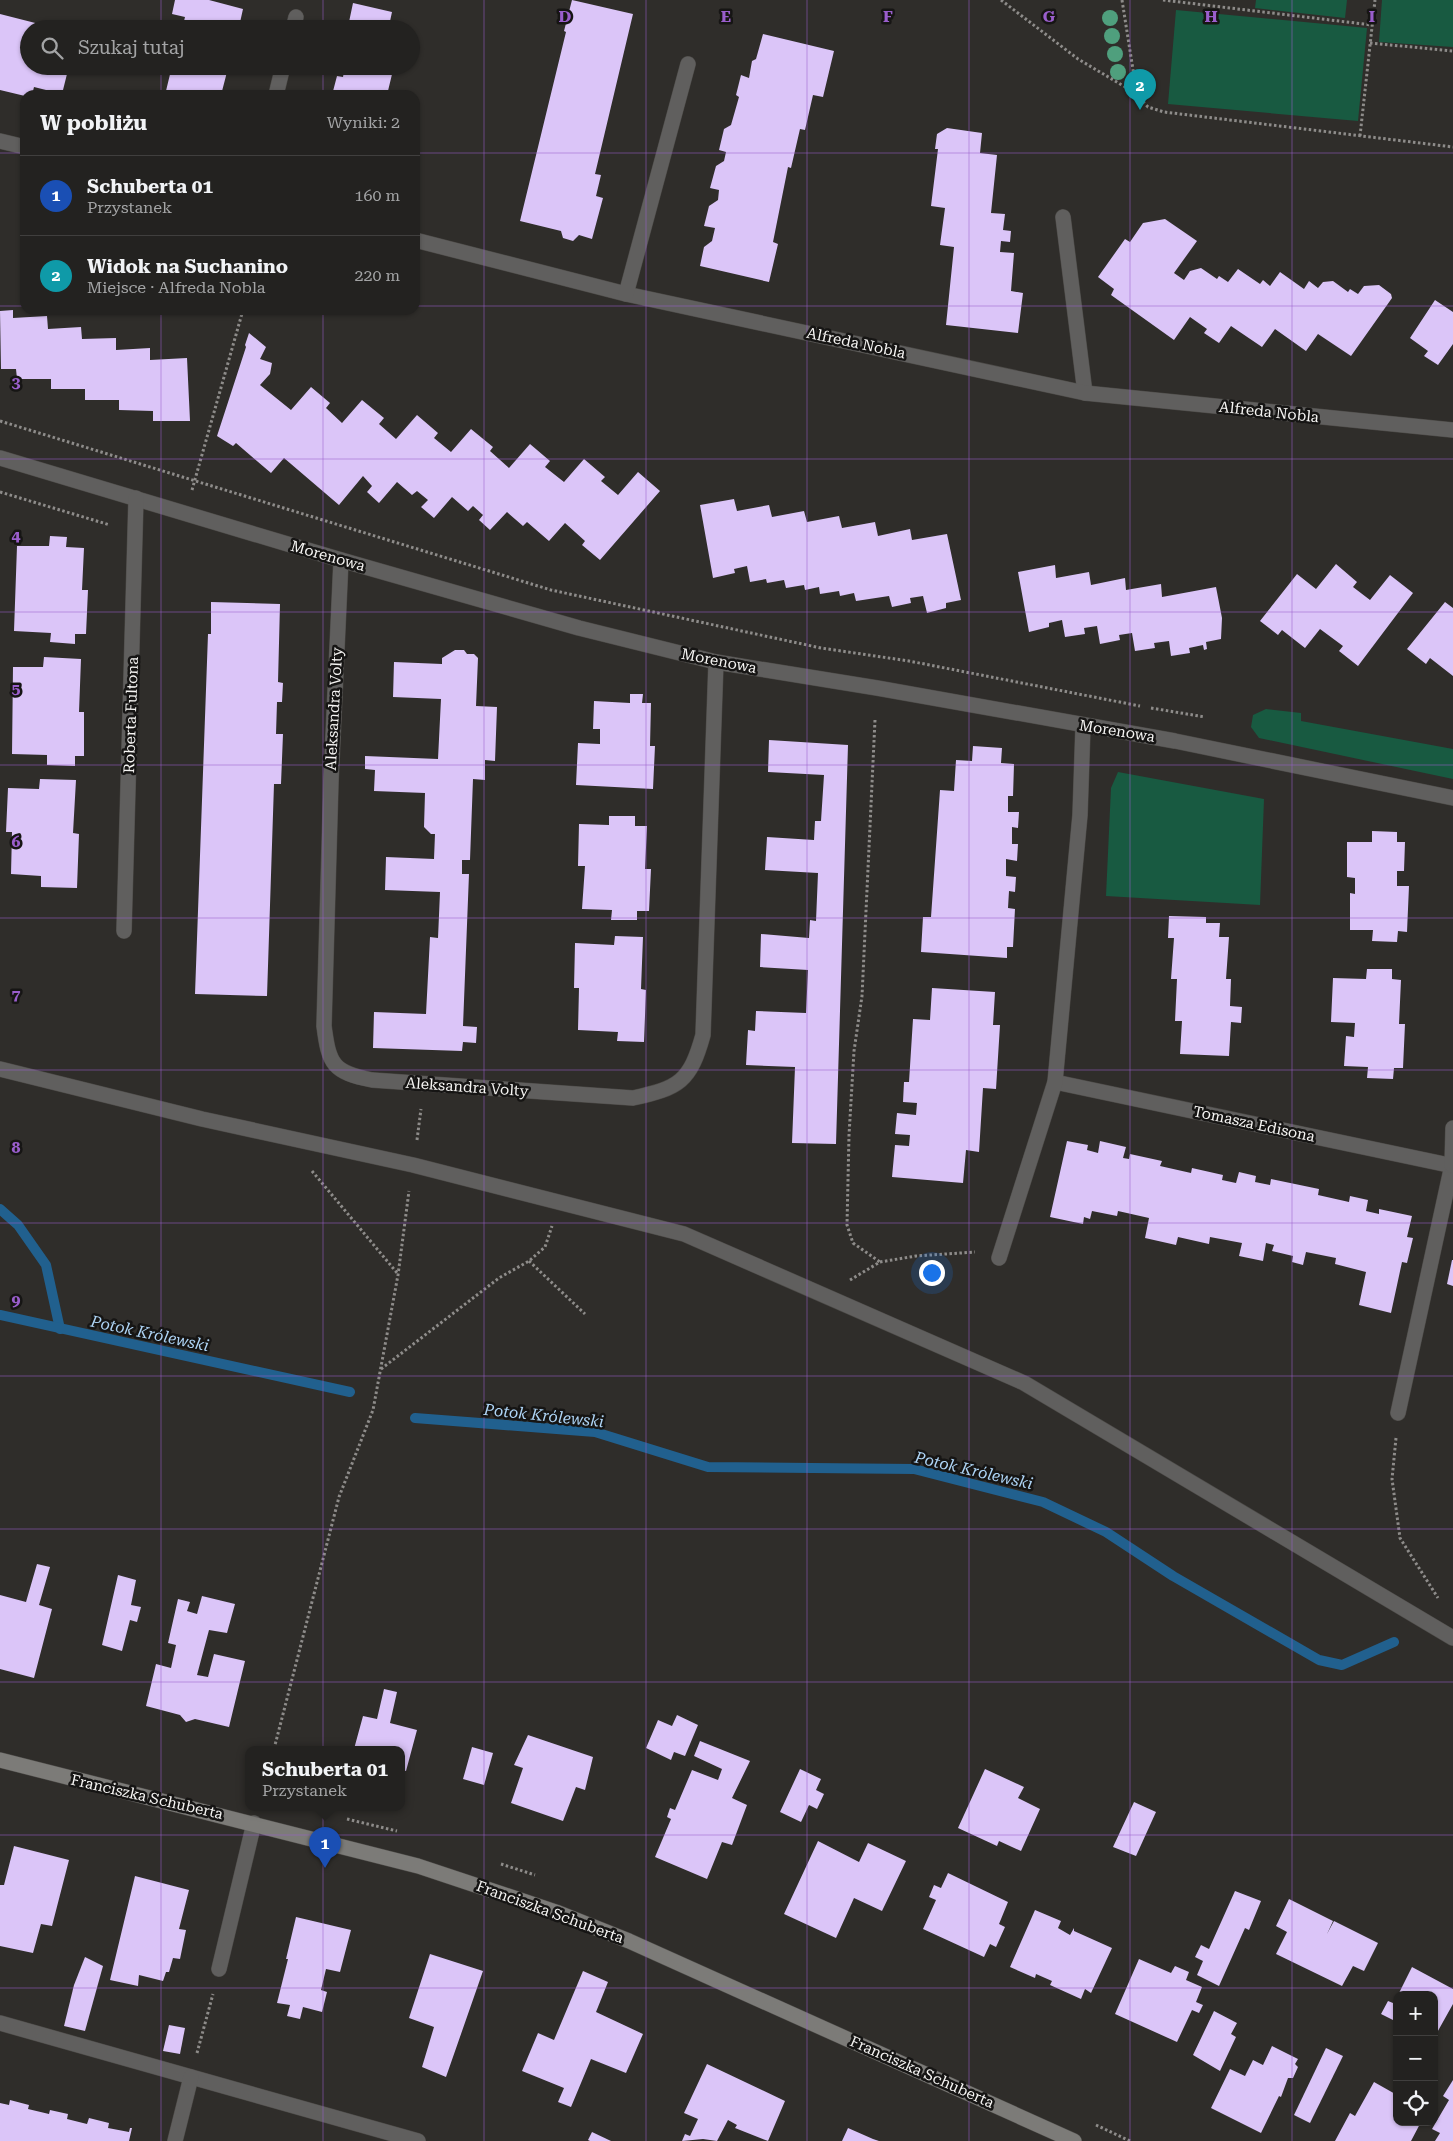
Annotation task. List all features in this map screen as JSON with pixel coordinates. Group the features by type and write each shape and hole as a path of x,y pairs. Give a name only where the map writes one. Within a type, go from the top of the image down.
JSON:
{"main road":[{"name":"Franciszka Schuberta","path":"0,1760 418,1866 556,1912 674,1961 1074,2141"}],"street":[{"path":"626,294 688,64"},
{"path":"277,90 281,75"},
{"path":"0,141 20,146"},
{"path":"1063,217 1085,393"},
{"name":"Alfreda Nobla","path":"420,241 626,294 1085,393 1453,430"},
{"name":"Morenowa","path":"0,458 341,560 579,628 716,662 877,688 1175,741 1453,798"},
{"name":"Roberta Fultona","path":"124,931 136,498"},
{"name":"Aleksandra Volty","path":"341,560 330,801 324,1026 327,1050 334,1065 347,1075 372,1080 633,1098 664,1091 685,1078 696,1060 703,1035 716,662"},
{"path":"999,1258 1055,1082 1080,815 1083,726"},
{"path":"0,1069 202,1119 412,1165 684,1234 1024,1383 1450,1636"},
{"name":"Tomasza Edisona","path":"1055,1082 1452,1166"},
{"path":"1398,1413 1452,1166 1453,1128"},
{"path":"219,1969 254,1823"},
{"path":"0,2023 418,2141"},
{"path":"175,2141 191,2076"}],"path":[{"path":"1001,0 1078,59 1137,95 1148,107 1164,112 1453,147"},
{"path":"1122,0 1137,95"},
{"path":"1163,0 1372,25"},
{"path":"1360,136 1375,0"},
{"path":"1370,43 1453,51"},
{"path":"194,480 242,315"},
{"path":"0,421 552,590 820,648 909,661 1205,717"},
{"path":"0,492 136,532"},
{"path":"875,720 862,996 854,1051 847,1226 853,1243 880,1262"},
{"path":"275,1746 339,1497 373,1410 398,1275 412,1165 425,1084"},
{"path":"281,1136 398,1275"},
{"path":"381,1369 499,1278 529,1262 545,1247 558,1214 571,1205"},
{"path":"852,1277 880,1262 971,1252 999,1258"},
{"path":"529,1262 585,1314"},
{"path":"1398,1413 1392,1479 1400,1538 1450,1620 1450,1636"},
{"path":"197,2054 219,1969"}],"green space":[{"path":"1256,0 1347,0 1345,18 1255,8"},
{"path":"1382,0 1453,0 1453,47 1379,42"},
{"path":"1176,10 1367,28 1358,121 1168,104"},
{"path":"1266,709 1301,713 1301,721 1453,749 1453,779 1259,738 1251,727 1253,715"},
{"path":"1118,772 1264,799 1260,905 1106,896 1111,788"}],"building":[{"path":"175,0 209,0 243,9 241,20 184,20 185,17 172,14"},
{"path":"572,0 633,14 595,174 601,175 596,196 603,198 592,239 579,235 573,241 563,238 561,231 520,221"},
{"path":"353,3 392,12 390,20 349,20"},
{"path":"0,14 24,20 20,20 20,75 67,75 63,90 46,90 34,87 33,90 20,90 20,95 0,90"},
{"path":"763,34 834,51 823,97 813,95 805,130 800,129 791,168 788,167 773,242 778,244 769,282 700,266 704,247 712,241 715,228 704,226 709,206 718,200 719,190 710,188 716,166 724,161 726,152 719,150 724,129 731,125 739,97 736,95 741,75 749,78 752,61 756,59"},
{"path":"170,75 226,75 222,90 166,90"},
{"path":"343,75 392,75 388,90 333,90 337,76 343,77"},
{"path":"947,128 982,133 980,153 997,155 991,213 1005,214 1003,230 1011,231 1010,242 1001,241 1000,252 1014,253 1011,291 1023,293 1018,333 946,325 954,247 940,245 945,208 931,206 938,149 935,149 937,134"},
{"path":"1165,219 1197,241 1174,273 1184,280 1190,271 1201,268 1217,279 1219,276 1228,282 1238,269 1260,284 1263,280 1270,286 1280,272 1304,289 1309,281 1318,288 1323,282 1333,281 1348,292 1350,289 1358,294 1364,286 1379,285 1391,294 1392,298 1351,356 1318,334 1306,351 1275,329 1262,347 1231,326 1219,343 1204,333 1207,329 1190,317 1174,340 1111,295 1114,289 1098,277 1125,239 1130,242 1143,223"},
{"path":"1435,300 1453,312 1453,344 1438,365 1424,356 1428,351 1410,338"},
{"path":"13,310 13,318 47,316 48,329 81,327 82,339 116,338 116,350 150,348 150,360 187,358 190,421 153,421 153,411 119,410 119,400 85,400 85,389 51,389 51,379 17,379 16,369 1,369 0,311"},
{"path":"249,333 266,347 260,359 272,363 270,374 260,385 291,410 311,387 330,403 326,408 342,423 362,400 384,418 379,424 396,439 417,415 438,433 434,438 451,452 471,429 493,447 490,451 509,468 530,444 550,461 545,467 564,482 584,459 605,477 601,481 618,495 638,472 660,491 600,560 582,545 585,541 565,523 549,541 527,522 523,526 507,512 490,530 479,520 483,515 473,506 468,511 452,497 434,518 421,507 428,500 417,491 412,495 397,482 379,503 367,492 372,486 363,476 339,505 284,458 271,473 236,443 233,446 217,436"},
{"path":"734,499 737,511 769,505 772,517 804,511 807,522 839,516 842,528 875,522 878,536 910,529 912,540 947,534 961,600 946,603 946,608 927,613 923,596 910,598 911,603 892,607 889,596 856,601 854,593 840,596 839,591 820,594 819,587 805,590 804,585 786,588 784,580 767,583 766,579 750,582 747,566 734,569 735,573 713,578 700,505"},
{"path":"50,536 67,537 66,547 84,548 82,590 88,590 86,634 75,634 75,644 50,642 51,633 14,631 17,546 49,546"},
{"path":"1336,564 1357,582 1353,587 1370,600 1390,575 1413,593 1358,666 1339,651 1343,646 1320,629 1305,648 1282,630 1278,635 1260,621 1297,574 1316,589"},
{"path":"1055,565 1056,578 1089,572 1091,585 1125,578 1126,590 1161,584 1162,597 1216,587 1222,618 1221,639 1206,642 1207,649 1204,650 1203,645 1189,648 1190,653 1171,656 1169,641 1154,643 1155,648 1135,651 1132,633 1119,635 1120,640 1100,644 1097,626 1084,628 1085,634 1065,637 1062,620 1049,623 1049,627 1029,632 1018,572"},
{"path":"211,602 280,604 278,682 283,683 282,702 277,702 276,734 283,734 281,784 274,784 267,996 195,994 208,634 211,634"},
{"path":"1445,602 1453,608 1453,676 1430,658 1426,664 1407,649"},
{"path":"455,650 464,650 467,654 474,654 478,658 476,706 497,707 495,761 485,760 485,780 473,779 470,860 462,860 462,874 469,874 463,1026 477,1027 476,1043 463,1042 462,1051 373,1048 374,1012 426,1014 430,937 438,938 440,892 385,890 386,857 434,859 435,834 431,834 424,827 425,793 374,791 375,770 365,769 365,756 438,759 441,699 393,697 394,662 442,664 442,658"},
{"path":"44,657 81,659 79,712 84,712 84,756 75,756 75,766 47,765 47,755 12,754 13,667 43,667"},
{"path":"630,694 643,694 642,703 651,703 650,746 655,746 653,789 576,785 578,743 600,744 600,729 593,729 594,701 630,703"},
{"path":"769,740 848,745 836,1144 792,1143 795,1067 746,1065 748,1030 755,1031 756,1011 806,1013 808,970 760,967 761,934 809,938 810,920 816,921 818,873 765,870 767,837 814,840 815,821 821,821 824,775 768,772"},
{"path":"973,746 1002,748 1001,763 1014,764 1013,796 1008,796 1008,812 1019,812 1018,828 1012,827 1012,844 1018,844 1017,861 1006,859 1006,876 1016,877 1015,892 1009,891 1008,908 1015,909 1013,947 1007,947 1007,958 921,952 923,917 931,917 940,790 954,791 956,760 972,761"},
{"path":"40,779 76,780 73,833 79,834 77,888 41,887 41,876 11,874 12,832 6,832 8,788 39,789"},
{"path":"609,816 635,816 635,826 647,826 645,869 651,869 649,911 637,911 637,920 611,920 612,910 582,909 585,866 578,866 579,824 609,825"},
{"path":"1372,831 1397,832 1397,842 1405,842 1404,871 1397,871 1397,886 1409,886 1407,932 1398,931 1397,942 1372,941 1373,930 1350,930 1350,893 1355,894 1355,878 1347,877 1347,842 1372,842"},
{"path":"1169,916 1206,917 1206,923 1220,923 1219,937 1229,937 1226,979 1231,979 1230,1006 1242,1007 1241,1023 1231,1022 1229,1056 1180,1054 1182,1021 1175,1021 1177,979 1171,979 1174,938 1168,938"},
{"path":"615,936 643,937 641,989 646,990 644,1042 617,1041 618,1032 578,1030 579,988 574,988 575,943 614,945"},
{"path":"1367,969 1392,969 1392,979 1401,980 1399,1024 1405,1024 1403,1068 1394,1068 1393,1079 1367,1078 1368,1067 1344,1066 1346,1036 1354,1037 1355,1023 1331,1022 1333,978 1366,979"},
{"path":"932,988 995,992 993,1025 1000,1025 996,1089 983,1088 979,1152 966,1150 963,1183 892,1177 895,1145 909,1146 910,1135 895,1134 897,1113 916,1115 917,1103 903,1102 904,1082 909,1082 913,1019 930,1020"},
{"path":"1067,1141 1088,1145 1087,1150 1098,1153 1100,1141 1126,1147 1123,1158 1129,1159 1130,1154 1162,1161 1160,1166 1191,1173 1192,1168 1223,1175 1222,1180 1236,1183 1239,1172 1256,1176 1255,1182 1270,1185 1271,1179 1319,1189 1318,1195 1349,1202 1350,1196 1368,1200 1366,1211 1379,1214 1379,1209 1412,1216 1407,1237 1413,1238 1407,1263 1402,1262 1391,1313 1359,1305 1366,1272 1335,1264 1336,1258 1306,1252 1303,1265 1292,1262 1293,1256 1272,1251 1274,1245 1266,1243 1263,1261 1239,1256 1242,1243 1210,1237 1209,1244 1178,1237 1176,1245 1145,1238 1149,1218 1118,1211 1117,1216 1092,1211 1090,1219 1084,1217 1083,1224 1050,1217"},
{"path":"1453,1260 1453,1286 1447,1284"},
{"path":"37,1564 50,1567 39,1605 52,1609 34,1678 0,1669 0,1595 26,1602"},
{"path":"118,1575 136,1580 131,1605 141,1607 137,1622 130,1620 122,1651 102,1645"},
{"path":"202,1596 235,1604 227,1633 209,1630 197,1675 208,1677 214,1654 245,1661 229,1727 195,1719 186,1722 180,1715 146,1706 156,1664 171,1668 176,1645 168,1643 178,1599 190,1602 187,1611 197,1614"},
{"path":"384,1689 397,1692 390,1723 417,1730 406,1771 405,1746 355,1746 363,1716 377,1719"},
{"path":"677,1715 698,1725 685,1756 674,1752 671,1760 646,1748 658,1720 672,1726"},
{"path":"528,1735 593,1757 585,1790 576,1787 563,1821 511,1803 523,1768 514,1765"},
{"path":"700,1741 750,1761 732,1798 747,1805 732,1845 722,1842 707,1879 655,1857 671,1819 667,1817 670,1808 675,1810 692,1770 718,1780 722,1769 694,1756"},
{"path":"472,1747 493,1753 484,1785 463,1779"},
{"path":"800,1769 821,1779 816,1790 824,1794 817,1809 809,1805 801,1822 780,1812"},
{"path":"985,1769 1024,1787 1018,1798 1040,1809 1021,1851 999,1841 997,1846 958,1828"},
{"path":"1134,1802 1156,1812 1136,1856 1113,1847"},
{"path":"818,1841 859,1862 868,1843 906,1861 882,1911 854,1898 836,1938 784,1914"},
{"path":"14,1846 69,1860 52,1926 41,1924 33,1953 0,1946 0,1885 4,1885"},
{"path":"948,1873 1008,1902 999,1924 1005,1927 996,1947 990,1944 984,1957 923,1929 936,1900 929,1897 934,1885 941,1888"},
{"path":"135,1876 189,1890 179,1929 186,1930 180,1959 173,1958 169,1972 166,1972 163,1981 139,1975 138,1986 110,1980"},
{"path":"1235,1891 1261,1901 1249,1930 1245,1928 1219,1986 1197,1975 1203,1961 1195,1957 1201,1945 1209,1949"},
{"path":"1289,1899 1333,1921 1327,1934 1334,1921 1378,1943 1364,1971 1353,1966 1342,1986 1276,1954 1287,1932 1276,1926"},
{"path":"1035,1910 1061,1921 1058,1928 1070,1935 1074,1928 1074,1931 1112,1948 1091,1993 1085,1989 1081,1999 1050,1985 1052,1981 1036,1974 1035,1978 1010,1967"},
{"path":"296,1917 351,1930 340,1972 326,1969 321,1990 327,1992 322,2012 303,2007 300,2019 287,2016 290,2005 277,2003"},
{"path":"430,1954 483,1971 446,2077 422,2067 434,2027 409,2018"},
{"path":"85,1957 103,1966 85,2031 64,2026 74,1985"},
{"path":"1139,1959 1171,1973 1175,1966 1189,1972 1186,1980 1202,1987 1196,2002 1203,2005 1199,2013 1192,2010 1177,2042 1115,2014"},
{"path":"1412,1967 1453,1989 1453,2004 1438,2031 1438,1991 1400,1991"},
{"path":"583,1971 608,1982 596,2012 643,2034 626,2073 591,2059 571,2107 558,2102 564,2088 522,2071 538,2033 554,2040"},
{"path":"1388,2001 1393,2003 1393,2020 1381,2014"},
{"path":"1214,2011 1237,2023 1231,2034 1236,2037 1220,2071 1193,2055"},
{"path":"169,2025 185,2028 180,2054 163,2051"},
{"path":"1272,2046 1298,2059 1295,2064 1298,2067 1293,2078 1288,2078 1281,2097 1279,2096 1261,2133 1211,2108 1230,2069 1245,2076 1253,2060 1263,2065"},
{"path":"1326,2048 1343,2056 1310,2123 1294,2115"},
{"path":"707,2064 785,2101 768,2141 735,2128 737,2125 728,2120 717,2141 703,2139 682,2141 685,2134 690,2136 698,2119 684,2113"},
{"path":"1453,2080 1453,2141 1435,2141 1440,2133 1432,2129 1434,2126 1438,2126 1438,2119 1449,2100 1443,2096"},
{"path":"1374,2082 1393,2093 1393,2126 1419,2126 1411,2141 1335,2141 1350,2113 1355,2116"},
{"path":"10,2100 29,2105 28,2109 49,2114 50,2110 68,2114 67,2119 87,2124 89,2118 109,2123 108,2128 129,2132 130,2128 132,2128 129,2141 0,2141 0,2103 9,2105"},
{"path":"848,2128 873,2139 879,2141 842,2141"},
{"path":"592,2132 611,2141 590,2141 588,2140"}],"waterway":[{"name":"Potok Królewski","path":"0,1209 18,1225 46,1265 60,1329"},
{"name":"Potok Królewski","path":"0,1315 350,1392"},
{"name":"Potok Królewski","path":"415,1418 595,1432 708,1467 914,1469 1043,1502 1106,1532 1173,1576 1319,1660 1342,1665 1394,1642"}],"place":[{"name":"Widok na Suchanino","path":"1140,110"},
{"name":"Schuberta 01","path":"325,1868"}]}
